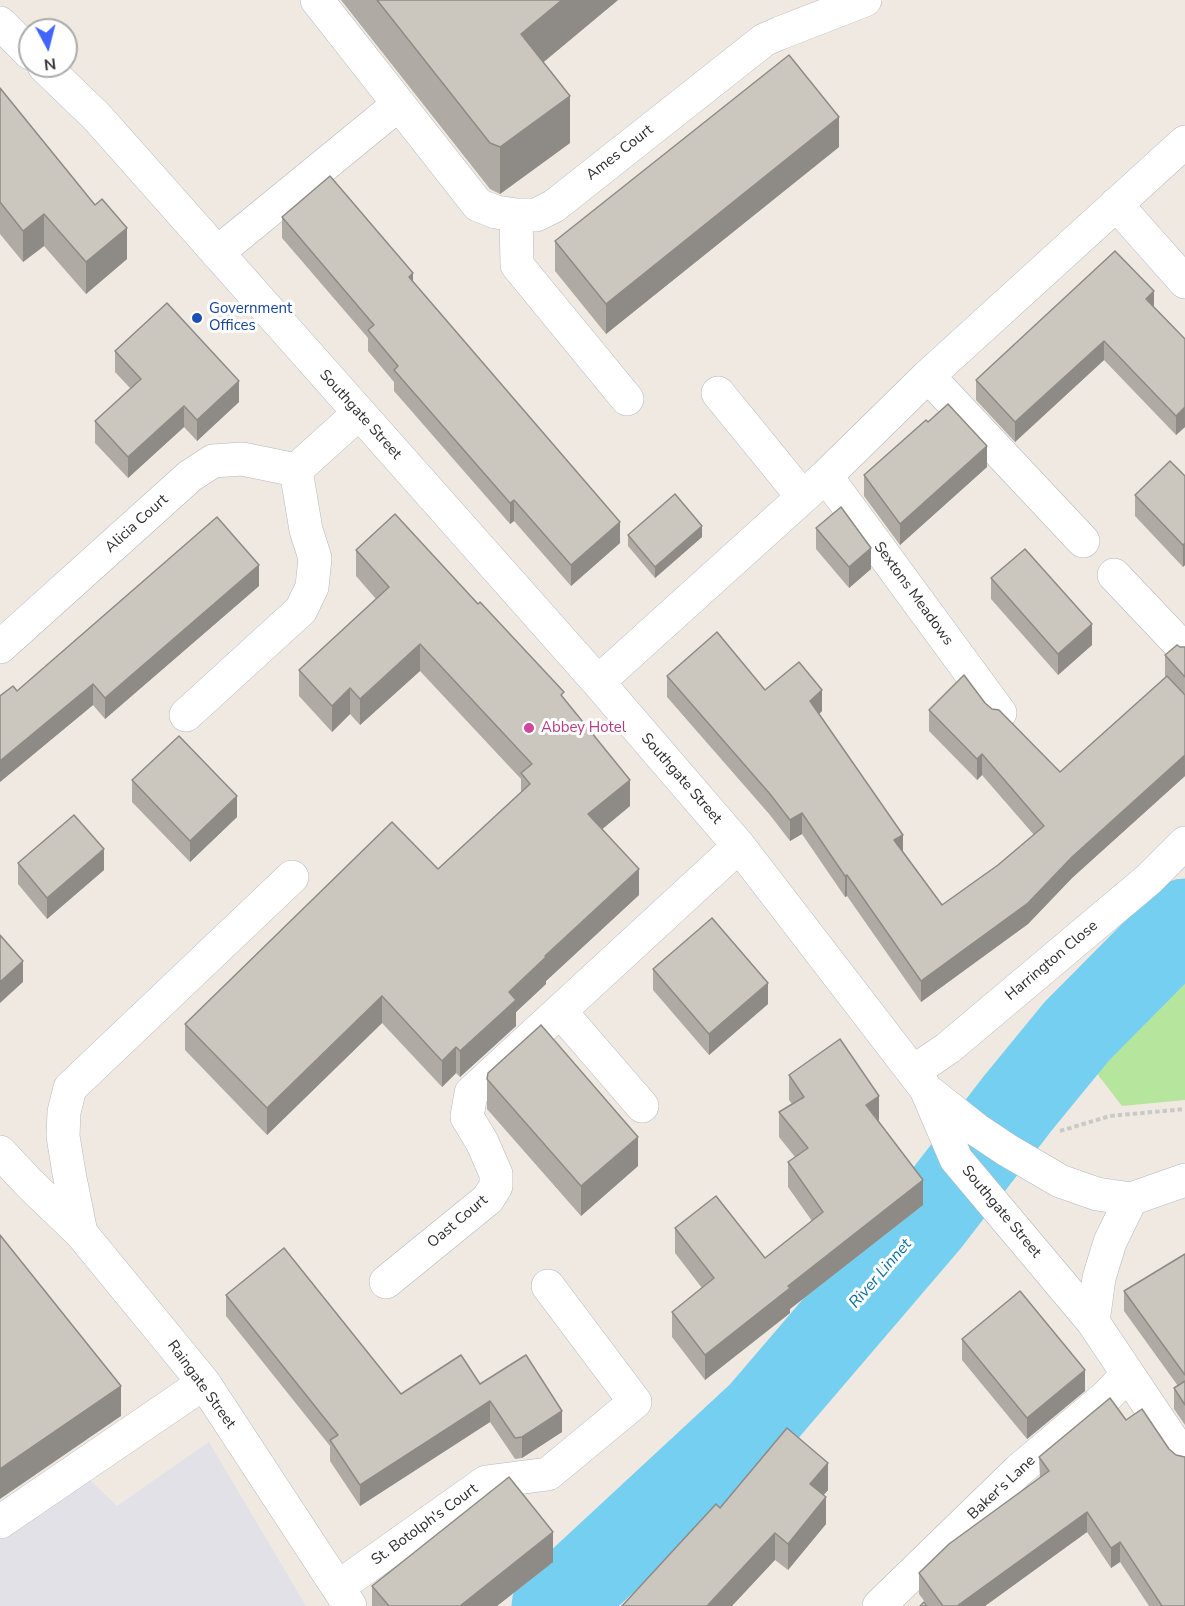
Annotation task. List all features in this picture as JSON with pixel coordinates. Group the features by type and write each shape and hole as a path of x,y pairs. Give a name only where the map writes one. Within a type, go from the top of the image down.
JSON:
{"street":[{"name":"Ames Court","path":"317,0 478,205 495,212 516,215 536,215 554,206 764,40 865,0"},
{"path":"1,27 18,42"},
{"name":"Southgate Street","path":"56,78 97,117 598,682 739,846 919,1081 957,1159 1093,1322 1185,1460"},
{"path":"217,253 399,105"},
{"path":"598,682 814,486 928,376 1185,142"},
{"path":"1116,204 1185,282"},
{"path":"516,215 518,265 627,399"},
{"path":"928,376 1083,541"},
{"name":"Sextons Meadows","path":"718,393 814,486 1000,713"},
{"path":"186,715 301,610 312,587 315,558 306,530 296,470 358,414"},
{"name":"Alicia Court","path":"0,647 190,476 213,461 242,459 296,470"},
{"path":"1114,575 1185,650"},
{"name":"Harrington Close","path":"919,1081 948,1048 1149,879 1185,843"},
{"name":"Oast Court","path":"386,1282 488,1199 496,1186 495,1174 482,1142 467,1117 471,1093 739,846"},
{"path":"81,1233 63,1136 64,1112 70,1088 292,877"},
{"path":"560,1011 642,1106"},
{"path":"919,1081 978,1130 1060,1181 1097,1194 1131,1199 1185,1180"},
{"name":"Raingate Street","path":"0,1152 81,1233 204,1383 343,1596"},
{"path":"1093,1322 1099,1278 1110,1242 1131,1199"},
{"name":"St. Botolph's Court","path":"343,1596 348,1580 486,1482 548,1474 634,1402 548,1286"},
{"name":"Baker's Lane","path":"879,1606 1019,1470 1106,1397 1128,1374"},
{"path":"0,1522 204,1383"}],"path":[{"path":"1055,1132 1110,1116 1185,1109"}],"shaded area":[{"path":"209,1442 306,1606 0,1606 0,1540 88,1478 117,1506"}],"green space":[{"path":"1185,934 1185,1100 1122,1106 1078,1049"}],"building":[{"path":"377,0 562,0 521,34 570,96 500,147 490,143"},
{"path":"789,55 839,117 606,304 555,241"},
{"path":"0,88 95,205 102,199 127,228 86,262 44,214 23,231 0,202"},
{"path":"330,176 413,273 409,277 620,522 571,565 514,500 510,503 394,370 398,366 368,330 374,325 282,217"},
{"path":"1115,251 1154,291 1146,299 1185,339 1185,407 1176,416 1104,341 1015,422 976,380"},
{"path":"167,303 239,381 197,420 184,406 128,457 95,421 141,379 115,351"},
{"path":"948,404 987,446 900,524 864,475 926,420 928,422"},
{"path":"1170,461 1185,476 1185,543 1183,545 1135,495"},
{"path":"675,494 702,526 655,567 628,535"},
{"path":"841,507 871,548 849,567 816,528"},
{"path":"395,514 564,692 561,695 630,780 588,814 639,869 509,992 516,1000 460,1051 456,1047 442,1061 382,996 267,1108 185,1024 392,822 438,869 530,784 521,773 532,764 420,644 360,699 350,688 332,706 299,670 389,587 356,550"},
{"path":"217,517 259,565 105,698 93,684 0,761 0,696 13,686 17,691"},
{"path":"1025,549 1092,624 1058,654 991,578"},
{"path":"717,632 765,690 799,662 822,690 810,701 903,835 894,840 942,905 998,865 1044,826 982,754 977,759 929,710 964,675 985,703 992,709 999,710 1060,772 1167,676 1185,695 1185,755 1072,857 1028,903 921,981 802,813 790,820 667,676"},
{"path":"1177,645 1185,647 1185,677 1165,655"},
{"path":"179,736 237,796 190,841 132,780"},
{"path":"74,815 104,849 47,898 18,863"},
{"path":"712,918 768,983 709,1034 653,969"},
{"path":"0,935 23,961 0,982"},
{"path":"541,1025 638,1137 581,1186 487,1079 488,1073"},
{"path":"840,1039 879,1096 866,1105 923,1180 788,1286 790,1288 705,1355 672,1312 714,1278 675,1228 716,1196 765,1258 823,1212 788,1162 808,1148 779,1112 804,1097 789,1075"},
{"path":"0,1235 121,1386 0,1469"},
{"path":"284,1248 401,1394 461,1355 480,1384 526,1355 562,1411 522,1437 515,1438 490,1401 360,1485 330,1440 338,1435 226,1295"},
{"path":"1185,1254 1185,1375 1124,1291"},
{"path":"1020,1291 1085,1370 1027,1418 962,1339"},
{"path":"1185,1381 1185,1405 1174,1388"},
{"path":"1110,1398 1126,1420 1142,1409 1169,1449 1176,1455 1185,1457 1185,1606 1162,1606 1120,1542 1111,1548 1087,1512 957,1606 943,1606 919,1573 949,1544 1049,1471 1039,1457"},
{"path":"787,1428 828,1463 810,1484 826,1497 788,1544 775,1533 707,1606 622,1606 716,1504 720,1508"},
{"path":"509,1477 553,1532 460,1606 389,1606 372,1586"}],"waterway":[{"name":"River Linnet","path":"555,1606 761,1415 927,1221 1077,1031 1185,922"}],"place":[{"name":"Government Offices","path":"197,318"},
{"name":"Abbey Hotel","path":"529,728"}]}
